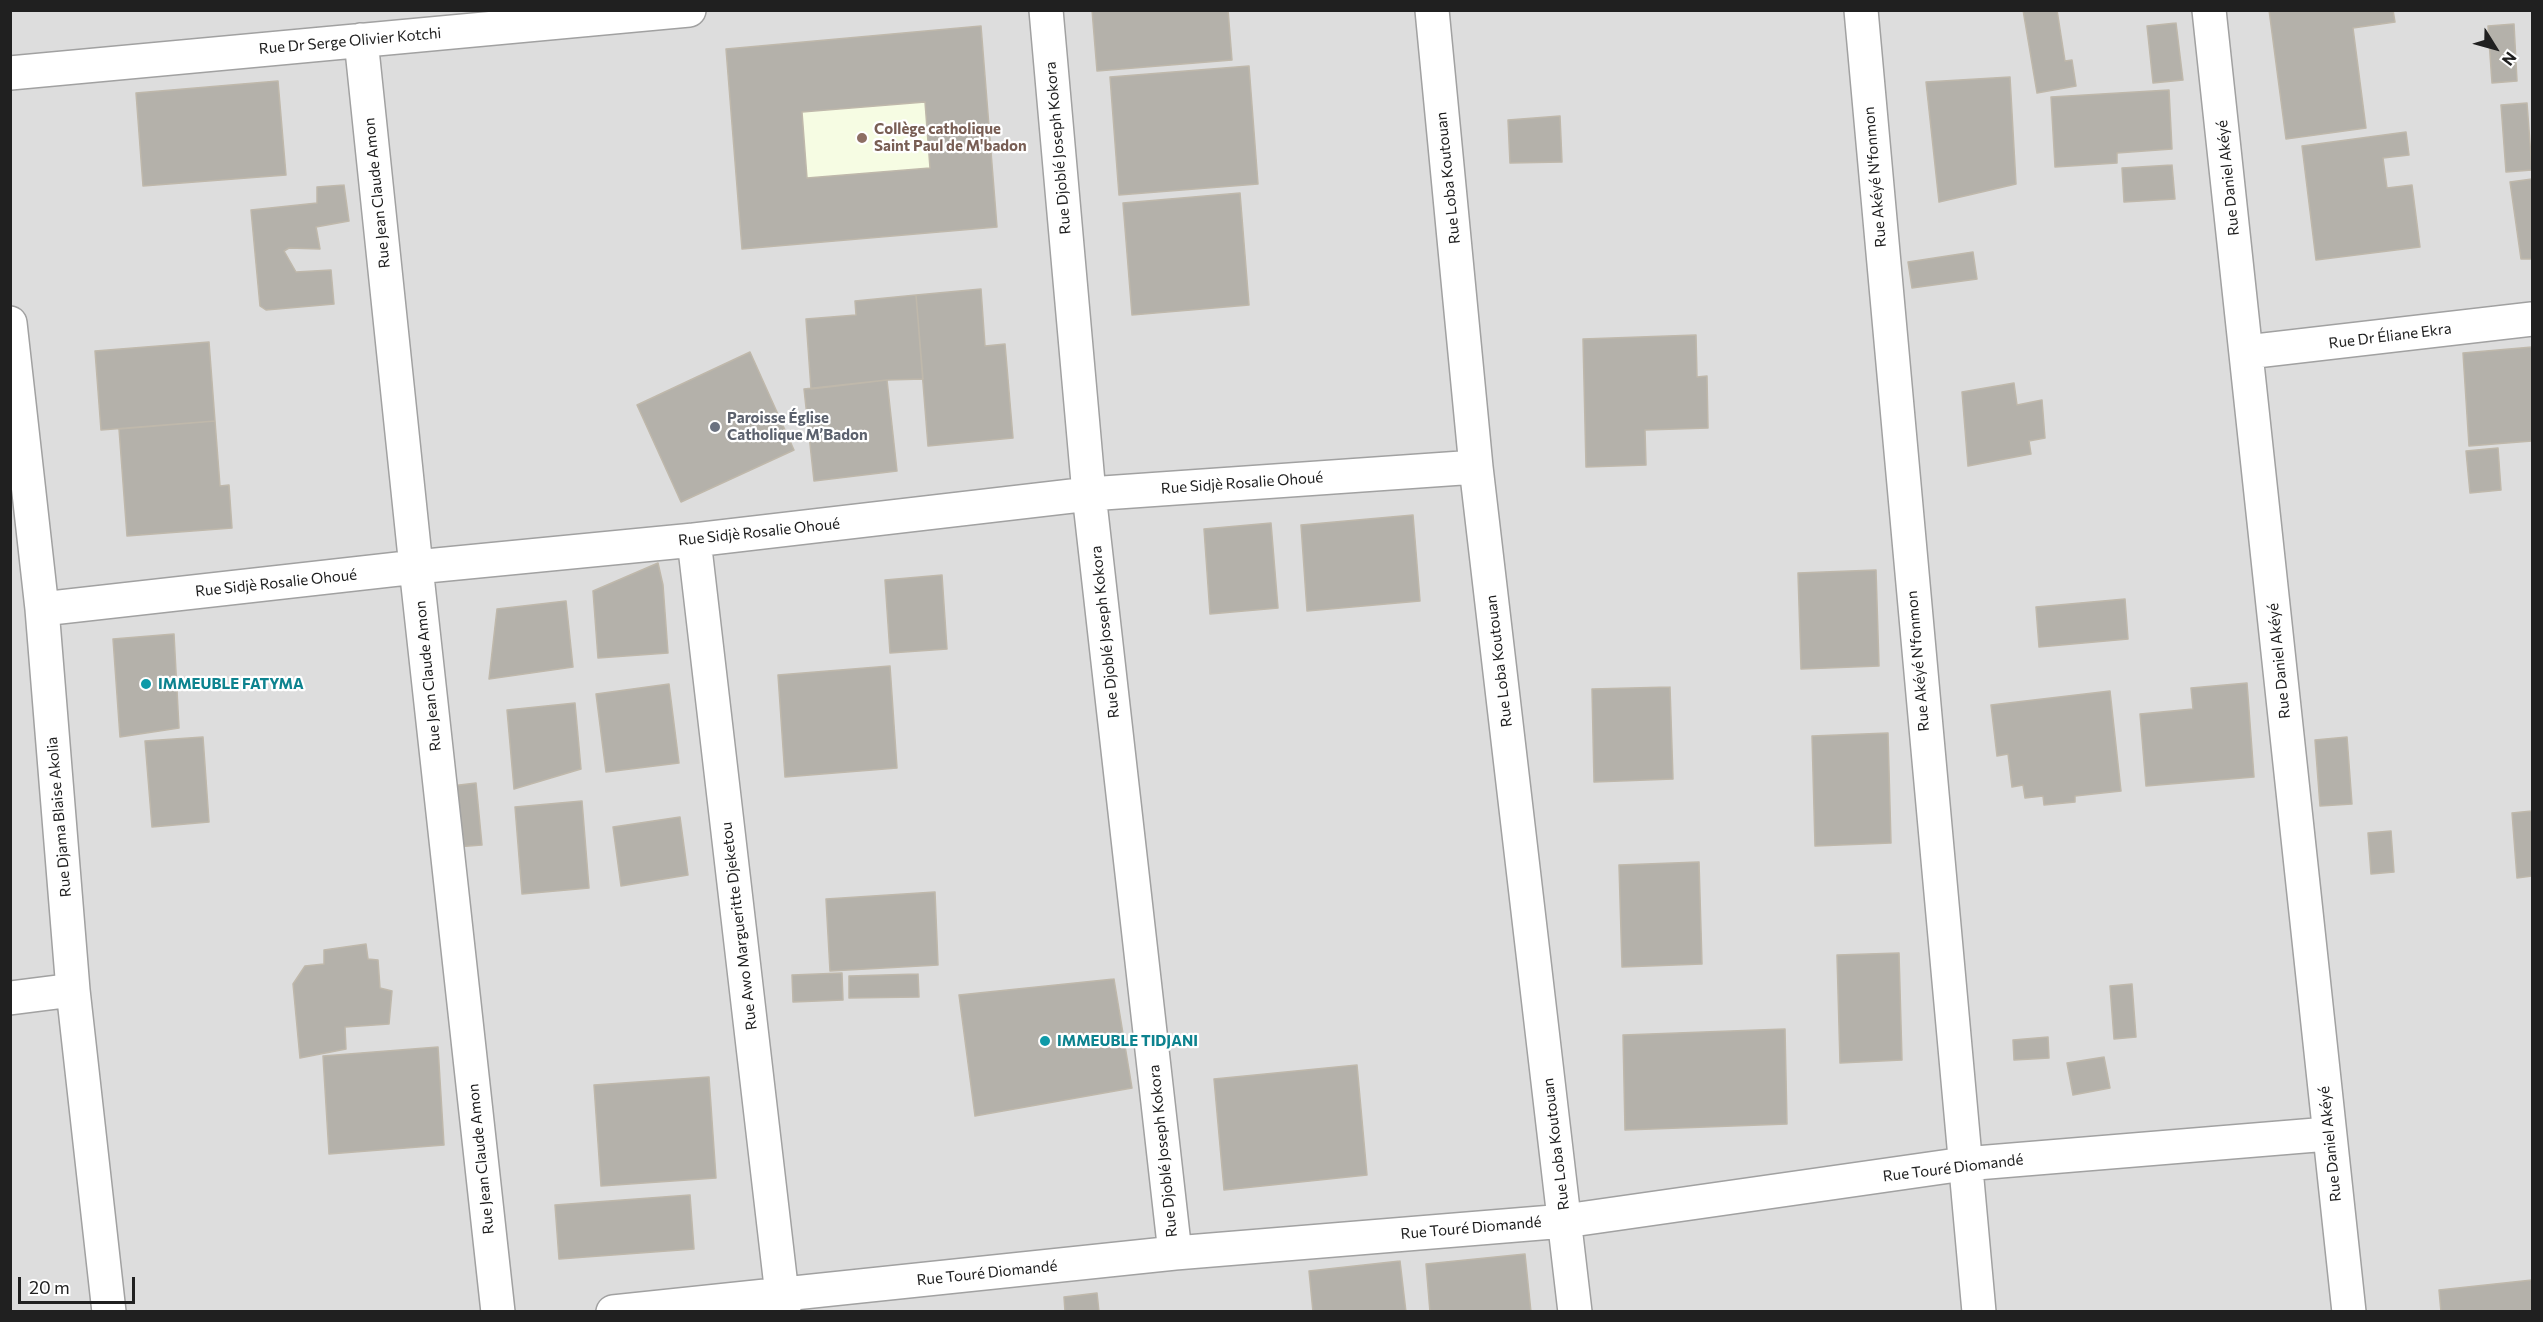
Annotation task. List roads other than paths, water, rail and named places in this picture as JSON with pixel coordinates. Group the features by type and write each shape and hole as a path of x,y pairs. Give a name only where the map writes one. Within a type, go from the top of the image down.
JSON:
{"street":[{"name":"Rue Dr Serge Olivier Kotchi","path":"10,73 689,10"},
{"name":"Rue Djoblé Joseph Kokora","path":"1046,10 1089,494 1175,1253"},
{"name":"Rue Loba Koutouan","path":"1432,10 1476,467 1575,1311"},
{"name":"Rue Akéyé N'fonmon","path":"1861,10 1979,1311"},
{"name":"Rue Daniel Akéyé","path":"2208,10 2247,352 2328,1134 2349,1311"},
{"name":"Rue Jean Claude Amon","path":"362,40 416,567 498,1311"},
{"name":"Rue Dr Éliane Ekra","path":"2247,352 2532,320"},
{"name":"Rue Djama Blaise Akolia","path":"10,323 42,609 73,990 109,1311"},
{"name":"Rue Sidjè Rosalie Ohoué","path":"42,609 416,567 694,540 1089,494 1476,467"},
{"name":"Rue Awo Margueritte Djeketou","path":"694,540 783,1303"},
{"path":"10,998 73,990"},
{"name":"Rue Touré Diomandé","path":"613,1311 783,1303 1175,1253 1565,1221 1964,1164 2328,1134"}],"place":[{"name":"Collège catholique Saint Paul de M'badon","path":"862,138"},
{"name":"Paroisse Église Catholique M’Badon","path":"715,427"},
{"name":"IMMEUBLE FATYMA","path":"146,684"},
{"name":"IMMEUBLE TIDJANI","path":"1045,1041"}]}
